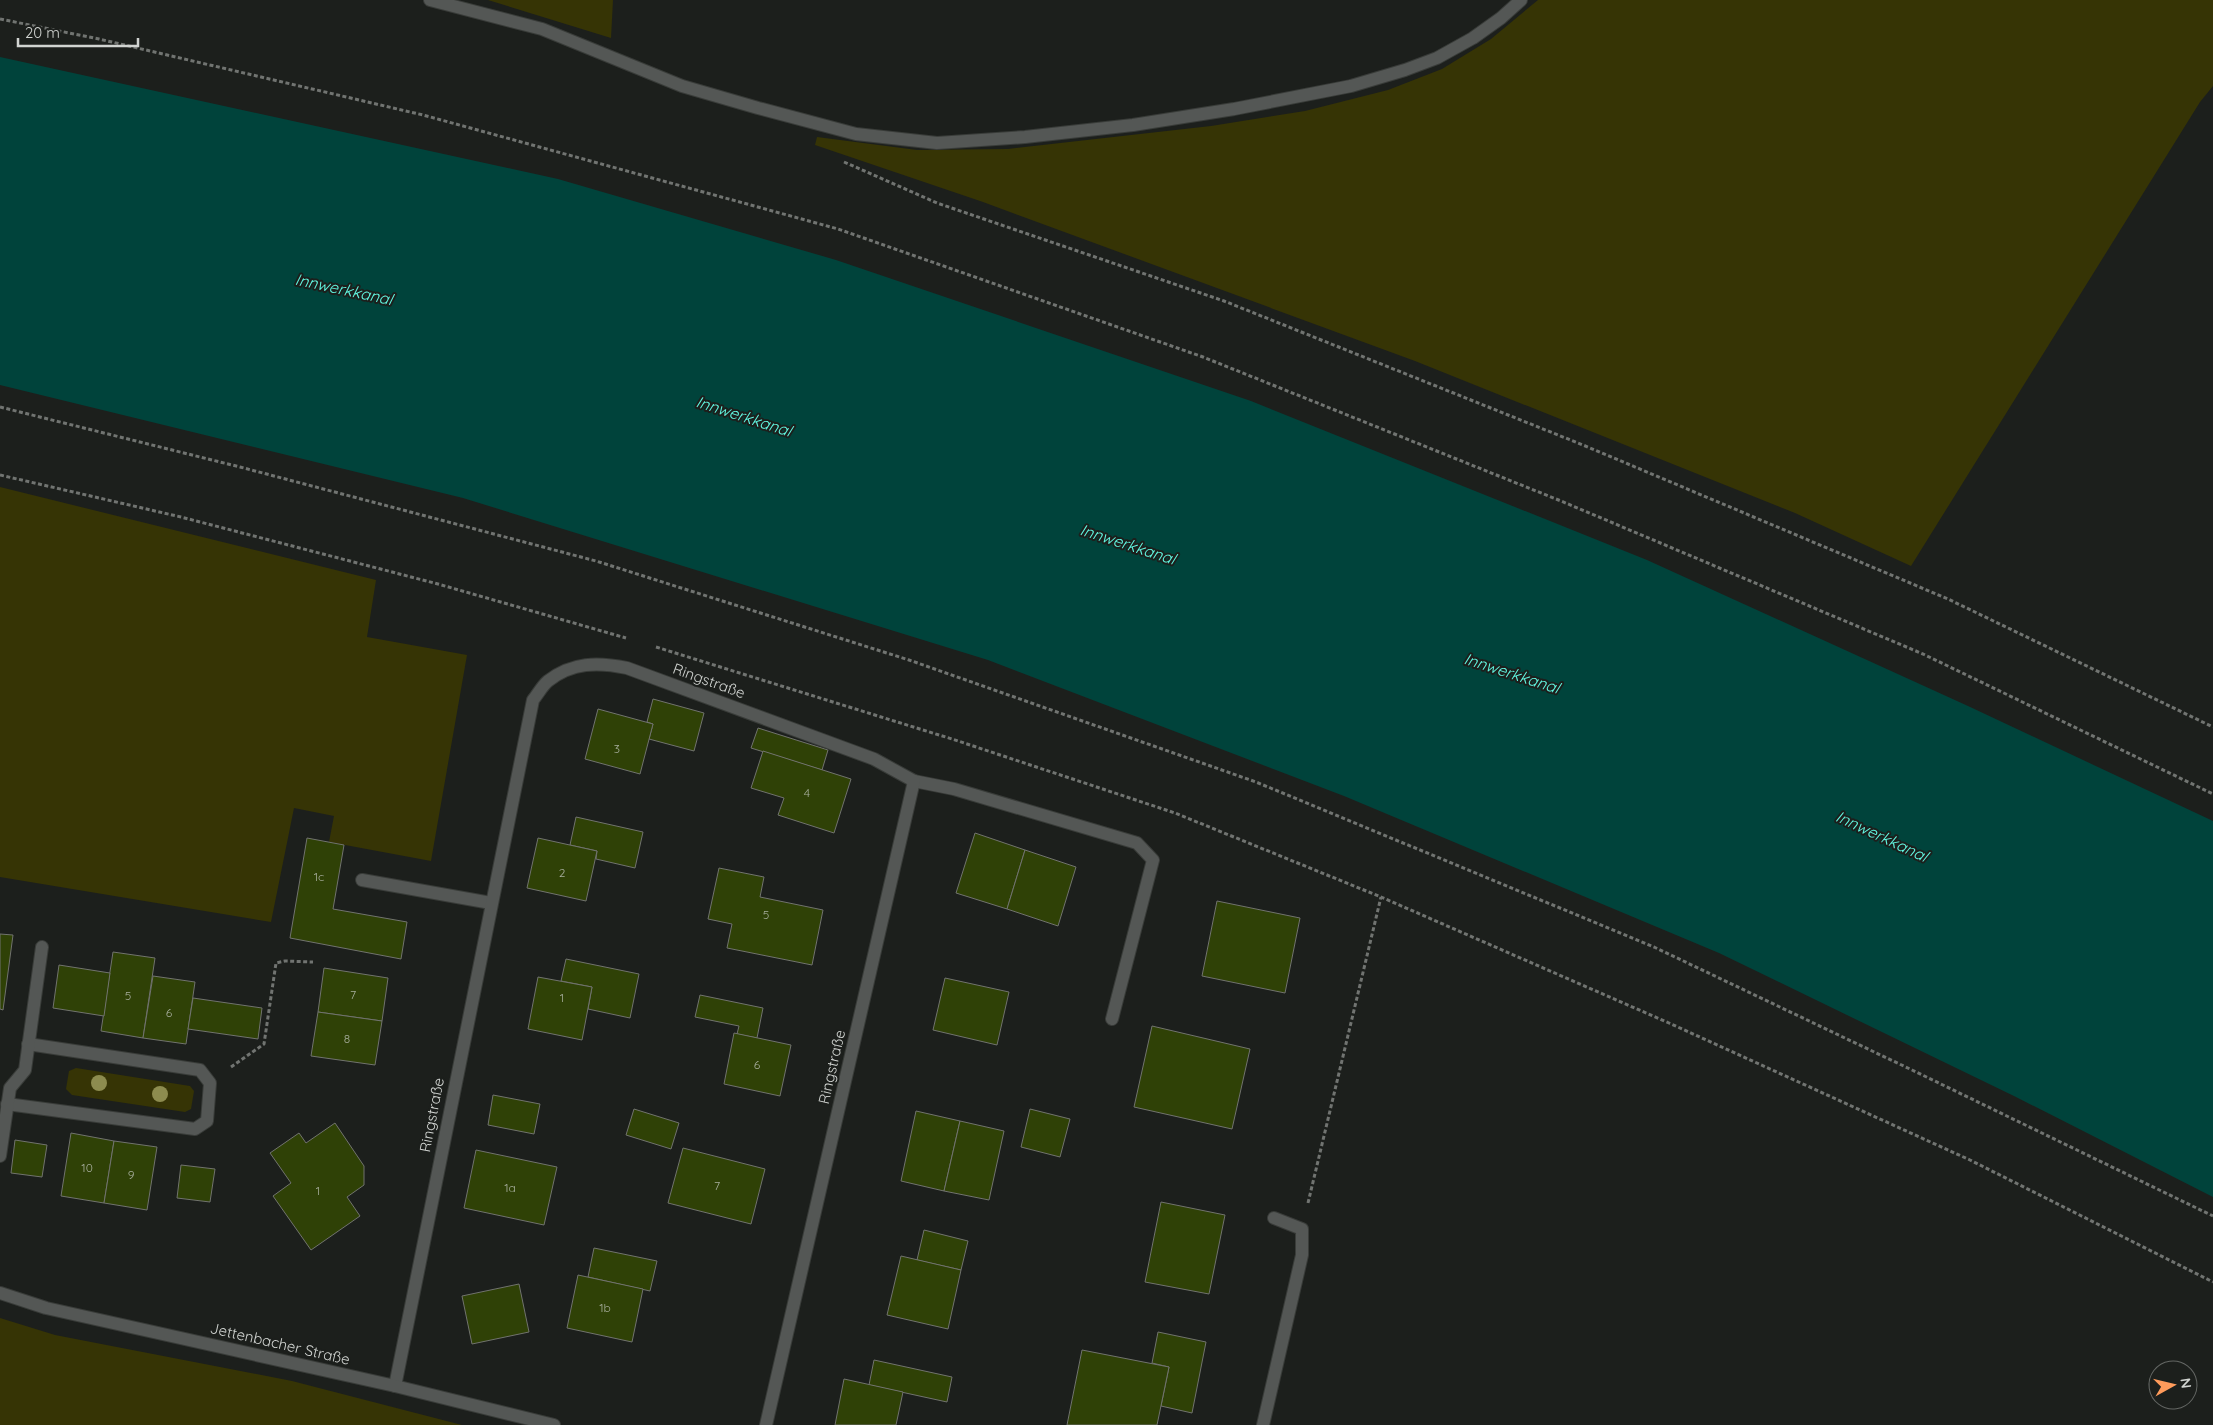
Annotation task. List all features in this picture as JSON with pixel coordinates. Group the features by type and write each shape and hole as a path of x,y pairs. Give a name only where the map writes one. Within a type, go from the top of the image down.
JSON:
{"street":[{"path":"430,0 542,29 682,86 758,108 856,134 938,143 1025,137 1133,125 1234,110 1351,86 1405,70 1437,58 1473,38 1501,18 1521,0"},
{"name":"Ringstraße","path":"395,1386 533,700 547,682 572,668 601,663 627,668 874,759 914,781 766,1425"},
{"path":"914,781 954,789 1137,844 1153,860 1112,1019"},
{"path":"362,880 491,903"},
{"path":"0,1156 10,1088 25,1070 42,947"},
{"path":"7,1104 195,1129 207,1121 210,1082 200,1070 28,1044"},
{"path":"1263,1425 1302,1255 1302,1229 1274,1218"},
{"name":"Jettenbacher Straße","path":"0,1293 46,1308 395,1386 554,1425"}],"path":[{"path":"0,19 99,39 423,115 838,228 1203,358 1561,501 1923,654 2213,794"},
{"path":"842,161 937,203 1224,301 1583,445 1948,599 2213,727"},
{"path":"0,408 240,467 596,561 909,660 1256,782 1654,948 1912,1070 2213,1216"},
{"path":"1302,1229 1381,897"},
{"path":"210,1082 264,1044 276,963 285,961 313,962"}],"shaded area":[{"path":"488,0 613,0 611,38"},
{"path":"1538,0 2213,0 2213,86 2200,102 1911,566 1795,513 1415,361 983,202 815,145 817,137 917,150 1008,149 1211,126 1305,111 1388,90 1442,69 1491,39"},
{"path":"0,487 376,580 367,637 467,655 431,861 329,842 334,816 294,808 271,922 0,877"},
{"path":"76,1068 190,1086 194,1091 191,1109 185,1112 72,1095 66,1089 69,1071"},
{"path":"0,1318 55,1335 292,1381 462,1425 0,1425"}],"water":[{"name":"Innwerkkanal","path":"0,57 558,179 836,260 1251,401 1647,560 1968,706 2213,821 2213,1197 2016,1097 1719,953 1344,796 988,660 463,498 0,385"}],"building":[{"path":"653,699 704,713 694,751 649,739 653,724 647,722"},
{"path":"598,709 653,724 640,774 585,759"},
{"path":"758,728 828,750 822,770 751,748"},
{"path":"763,751 851,779 834,833 778,815 784,798 751,788"},
{"path":"576,817 643,832 635,868 596,859 597,851 570,845"},
{"path":"975,833 1025,850 1007,909 956,893"},
{"path":"307,838 344,845 333,909 407,922 401,959 290,938"},
{"path":"538,838 597,851 586,901 527,888"},
{"path":"1025,850 1076,867 1058,926 1007,909"},
{"path":"719,868 764,877 760,897 823,910 812,965 727,948 732,924 708,919"},
{"path":"1217,901 1300,918 1285,993 1202,976"},
{"path":"0,934 13,935 3,1010 0,1009"},
{"path":"113,952 155,958 143,1038 101,1031"},
{"path":"566,959 639,974 630,1018 588,1009 592,987 561,981"},
{"path":"59,965 110,973 104,1016 53,1008"},
{"path":"324,968 388,978 382,1021 318,1012"},
{"path":"153,976 195,982 186,1044 143,1038"},
{"path":"538,977 592,987 582,1040 528,1029"},
{"path":"945,978 1009,992 997,1045 933,1030"},
{"path":"700,995 763,1008 757,1038 737,1034 739,1026 695,1017"},
{"path":"193,998 262,1008 258,1039 188,1029"},
{"path":"318,1012 382,1021 375,1065 311,1056"},
{"path":"1152,1026 1250,1049 1232,1129 1134,1107"},
{"path":"734,1033 791,1045 780,1096 724,1084"},
{"path":"493,1095 540,1104 534,1134 488,1125"},
{"path":"634,1109 679,1123 671,1149 626,1135"},
{"path":"1030,1109 1070,1119 1060,1157 1021,1147"},
{"path":"916,1111 960,1121 944,1191 901,1181"},
{"path":"960,1121 1004,1131 989,1200 944,1191"},
{"path":"335,1123 364,1166 364,1185 347,1197 360,1216 311,1250 273,1196 291,1183 270,1153 299,1133 306,1143"},
{"path":"71,1133 114,1141 104,1203 61,1196"},
{"path":"15,1140 47,1145 42,1177 11,1173"},
{"path":"114,1141 157,1147 147,1210 104,1203"},
{"path":"683,1148 765,1169 751,1224 668,1203"},
{"path":"476,1150 557,1167 544,1225 464,1208"},
{"path":"181,1165 215,1169 210,1202 177,1198"},
{"path":"1161,1202 1225,1215 1209,1294 1145,1282"},
{"path":"924,1230 968,1241 961,1270 917,1260"},
{"path":"594,1248 657,1261 650,1291 588,1277"},
{"path":"901,1256 961,1270 948,1329 887,1315"},
{"path":"578,1275 643,1289 632,1342 567,1328"},
{"path":"519,1284 529,1332 472,1344 462,1296"},
{"path":"1158,1332 1206,1342 1192,1413 1161,1406 1169,1367 1152,1363"},
{"path":"1082,1350 1169,1367 1157,1425 1067,1425"},
{"path":"874,1360 952,1377 947,1402 869,1385"},
{"path":"844,1379 903,1392 896,1425 835,1425"}]}
